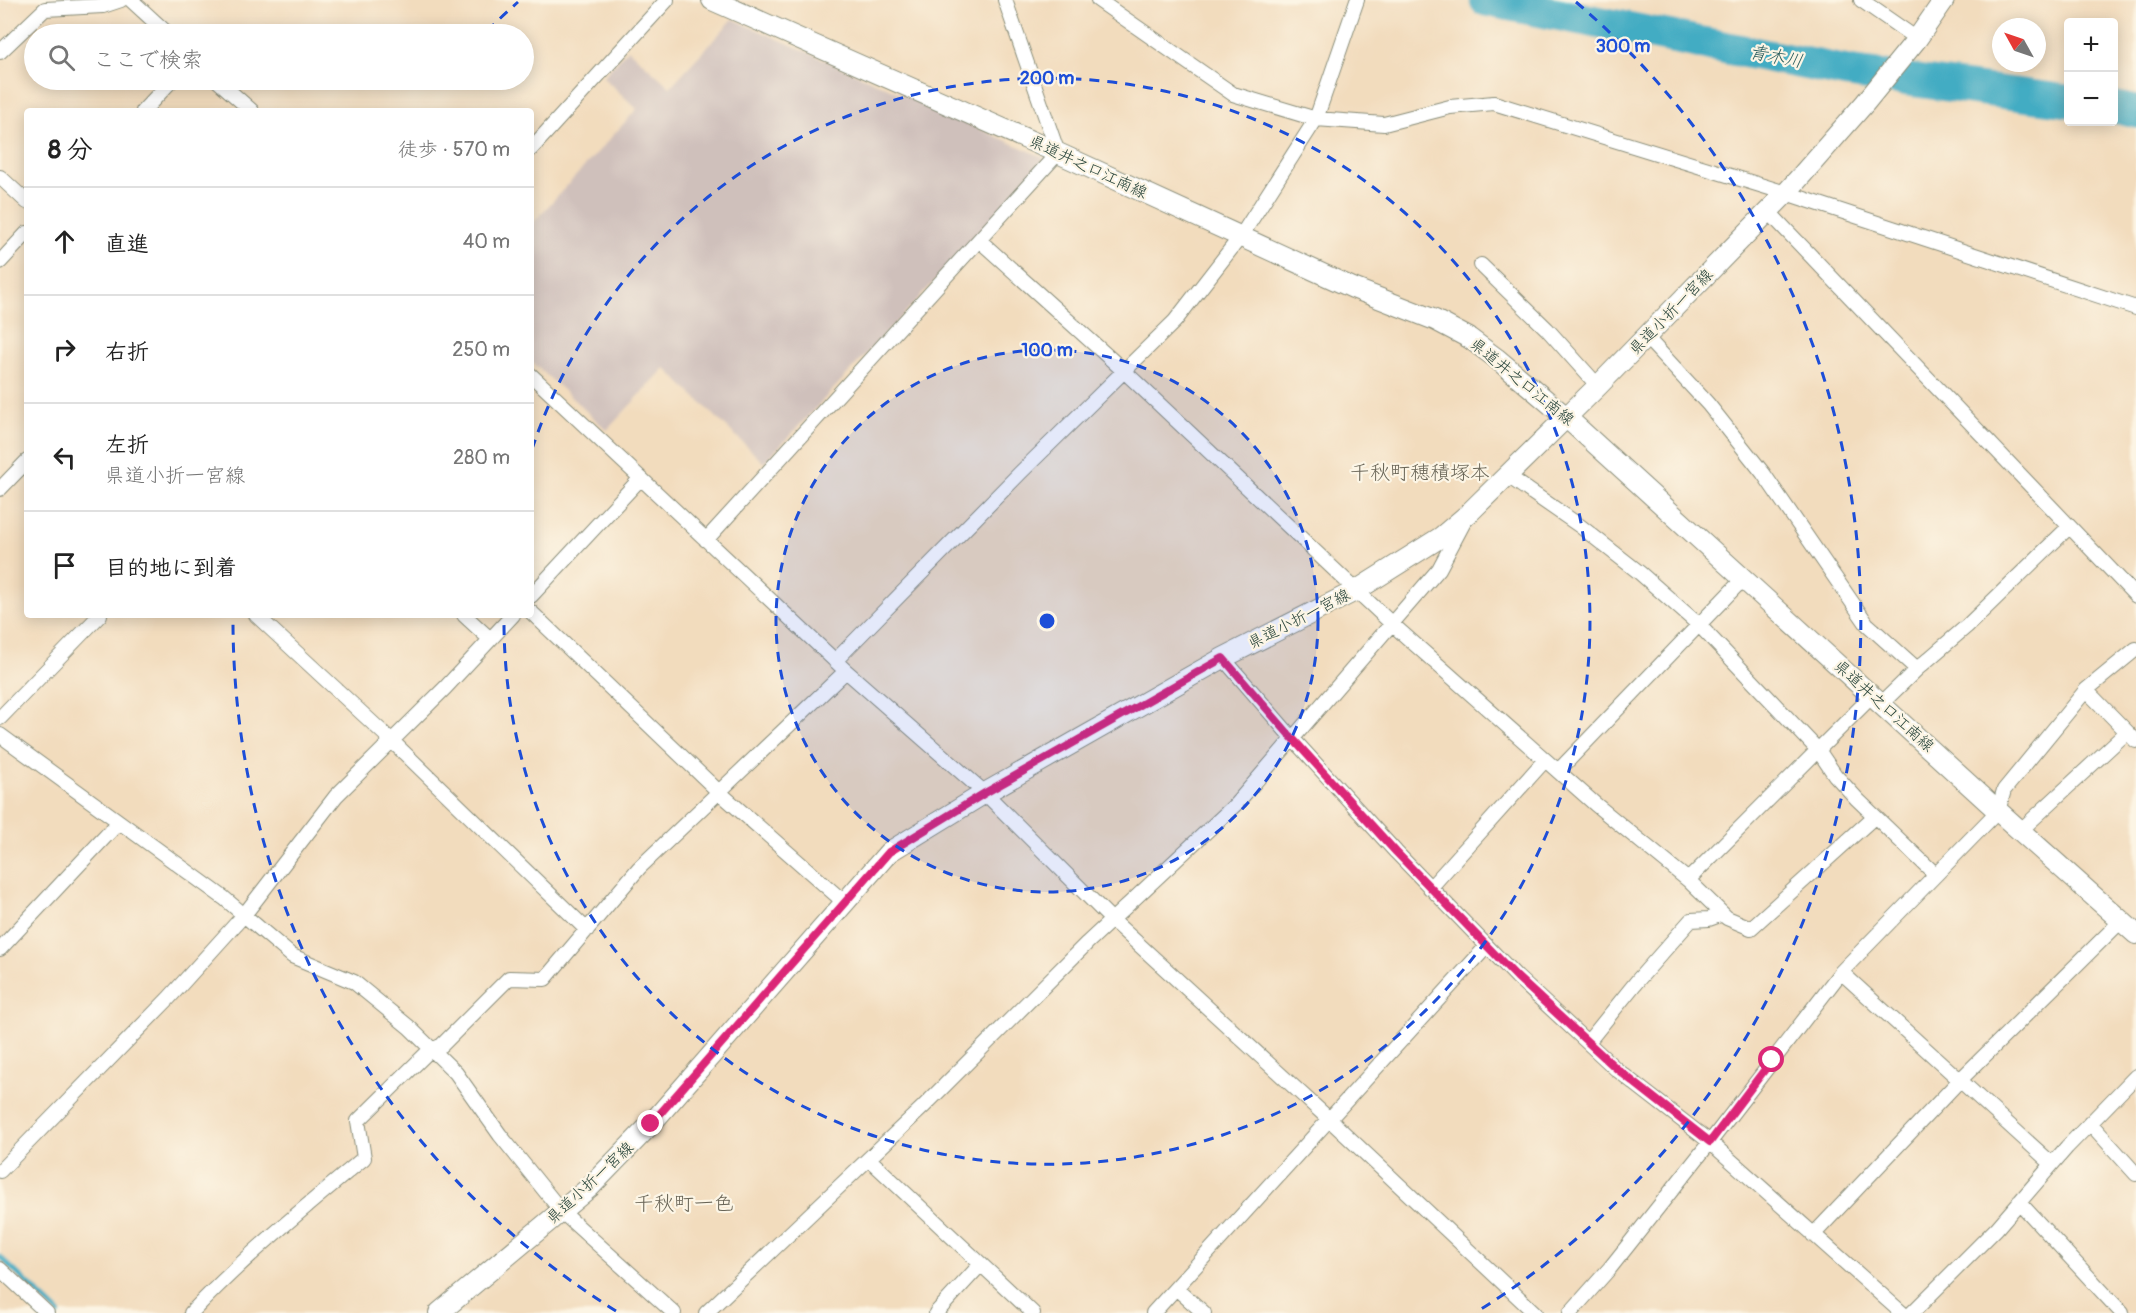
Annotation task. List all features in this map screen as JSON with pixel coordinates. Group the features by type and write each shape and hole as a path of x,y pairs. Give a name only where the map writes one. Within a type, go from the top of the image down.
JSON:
{"main road":[{"name":"県道井之口江南線","path":"712,0 1058,153 1353,288 1435,320 1468,338 1496,358 1567,418 2020,831 2129,927"},
{"name":"県道小折一宮線","path":"439,1313 591,1187 651,1124 889,852 985,793 1223,658 1356,590 1441,537 1468,514 1567,418 1786,193 1865,103 1911,46 1944,0"}],"street":[{"path":"29,24 45,9 68,4 103,6 121,0"},
{"path":"130,0 157,24"},
{"path":"534,146 667,0"},
{"path":"706,540 1058,153 1005,0"},
{"path":"1098,0 1233,94 1316,119 1383,124 1450,107 1494,103 1786,193 2136,309"},
{"path":"835,661 1020,473 1175,321 1241,236 1316,119 1357,0"},
{"path":"1861,0 1911,46"},
{"path":"0,52 24,29"},
{"path":"146,108 163,90"},
{"path":"228,90 249,108"},
{"path":"0,177 24,199"},
{"path":"1768,212 2136,596"},
{"path":"0,262 24,236"},
{"path":"979,240 1124,371 1392,624 1595,804 1688,880 1727,918 1751,928 1874,817"},
{"path":"1481,265 1546,329 1598,386"},
{"path":"1646,337 1708,404 1762,473 1867,624 1917,669"},
{"path":"534,378 835,661 985,793 1111,919 1330,1120 1535,1313"},
{"path":"0,489 24,464"},
{"path":"1508,476 1580,526 1640,573 1699,625 1818,750 1835,775 1874,817 1935,874"},
{"path":"534,593 640,479"},
{"path":"706,1313 869,1158 1111,919 1236,804 1439,569 1468,514"},
{"path":"1688,880 1818,750 1951,641 2069,527"},
{"path":"1558,771 1744,578"},
{"path":"534,615 719,792 844,902"},
{"path":"0,718 97,618"},
{"path":"259,618 392,741 587,930"},
{"path":"467,618 490,639"},
{"path":"0,1171 169,998 244,915 336,796 510,618"},
{"path":"1570,1313 1610,1268 1841,972 1998,811 2004,790 2086,690 2136,649"},
{"path":"1223,658 1293,739 1430,888 1517,977 1617,1069 1710,1142 1902,1313"},
{"path":"191,1313 225,1278 364,1158 358,1121 427,1053 442,1045 509,978 545,979 639,868 846,671"},
{"path":"2020,831 2132,736 2086,690"},
{"path":"0,735 244,915 292,956 354,982 409,1027 456,1073 500,1135 561,1212 674,1313"},
{"path":"1430,888 1545,760"},
{"path":"0,949 119,822"},
{"path":"1588,1042 1691,920 1709,919 1723,914"},
{"path":"1813,1235 1959,1081 2129,927"},
{"path":"1153,1313 1486,946"},
{"path":"1841,972 2052,1164"},
{"path":"1911,1313 1997,1228 2052,1164 2136,1076"},
{"path":"2090,1123 2136,1174"},
{"path":"869,1158 1033,1313"},
{"path":"2019,1202 2122,1313"},
{"path":"936,1313 981,1264"},
{"path":"0,1269 47,1313"},
{"path":"1176,1288 1204,1313"}],"shaded area":[{"path":"733,19 1043,157 1043,166 764,463 665,368 607,430 534,364 534,222 637,109 603,77 628,49 670,87"}],"waterway":[{"name":"青木川","path":"1486,0 1848,72 2064,100"},
{"name":"青木川","path":"2118,108 2136,112"},
{"path":"0,1257 59,1313"}],"district":[{"name":"千秋町穂積塚本","path":"1420,472"},
{"name":"千秋町一色","path":"684,1203"}],"route":[{"path":"651,1124 889,852 907,838 1223,658 1396,852 1517,977 1617,1069 1710,1142 1772,1060"}]}
